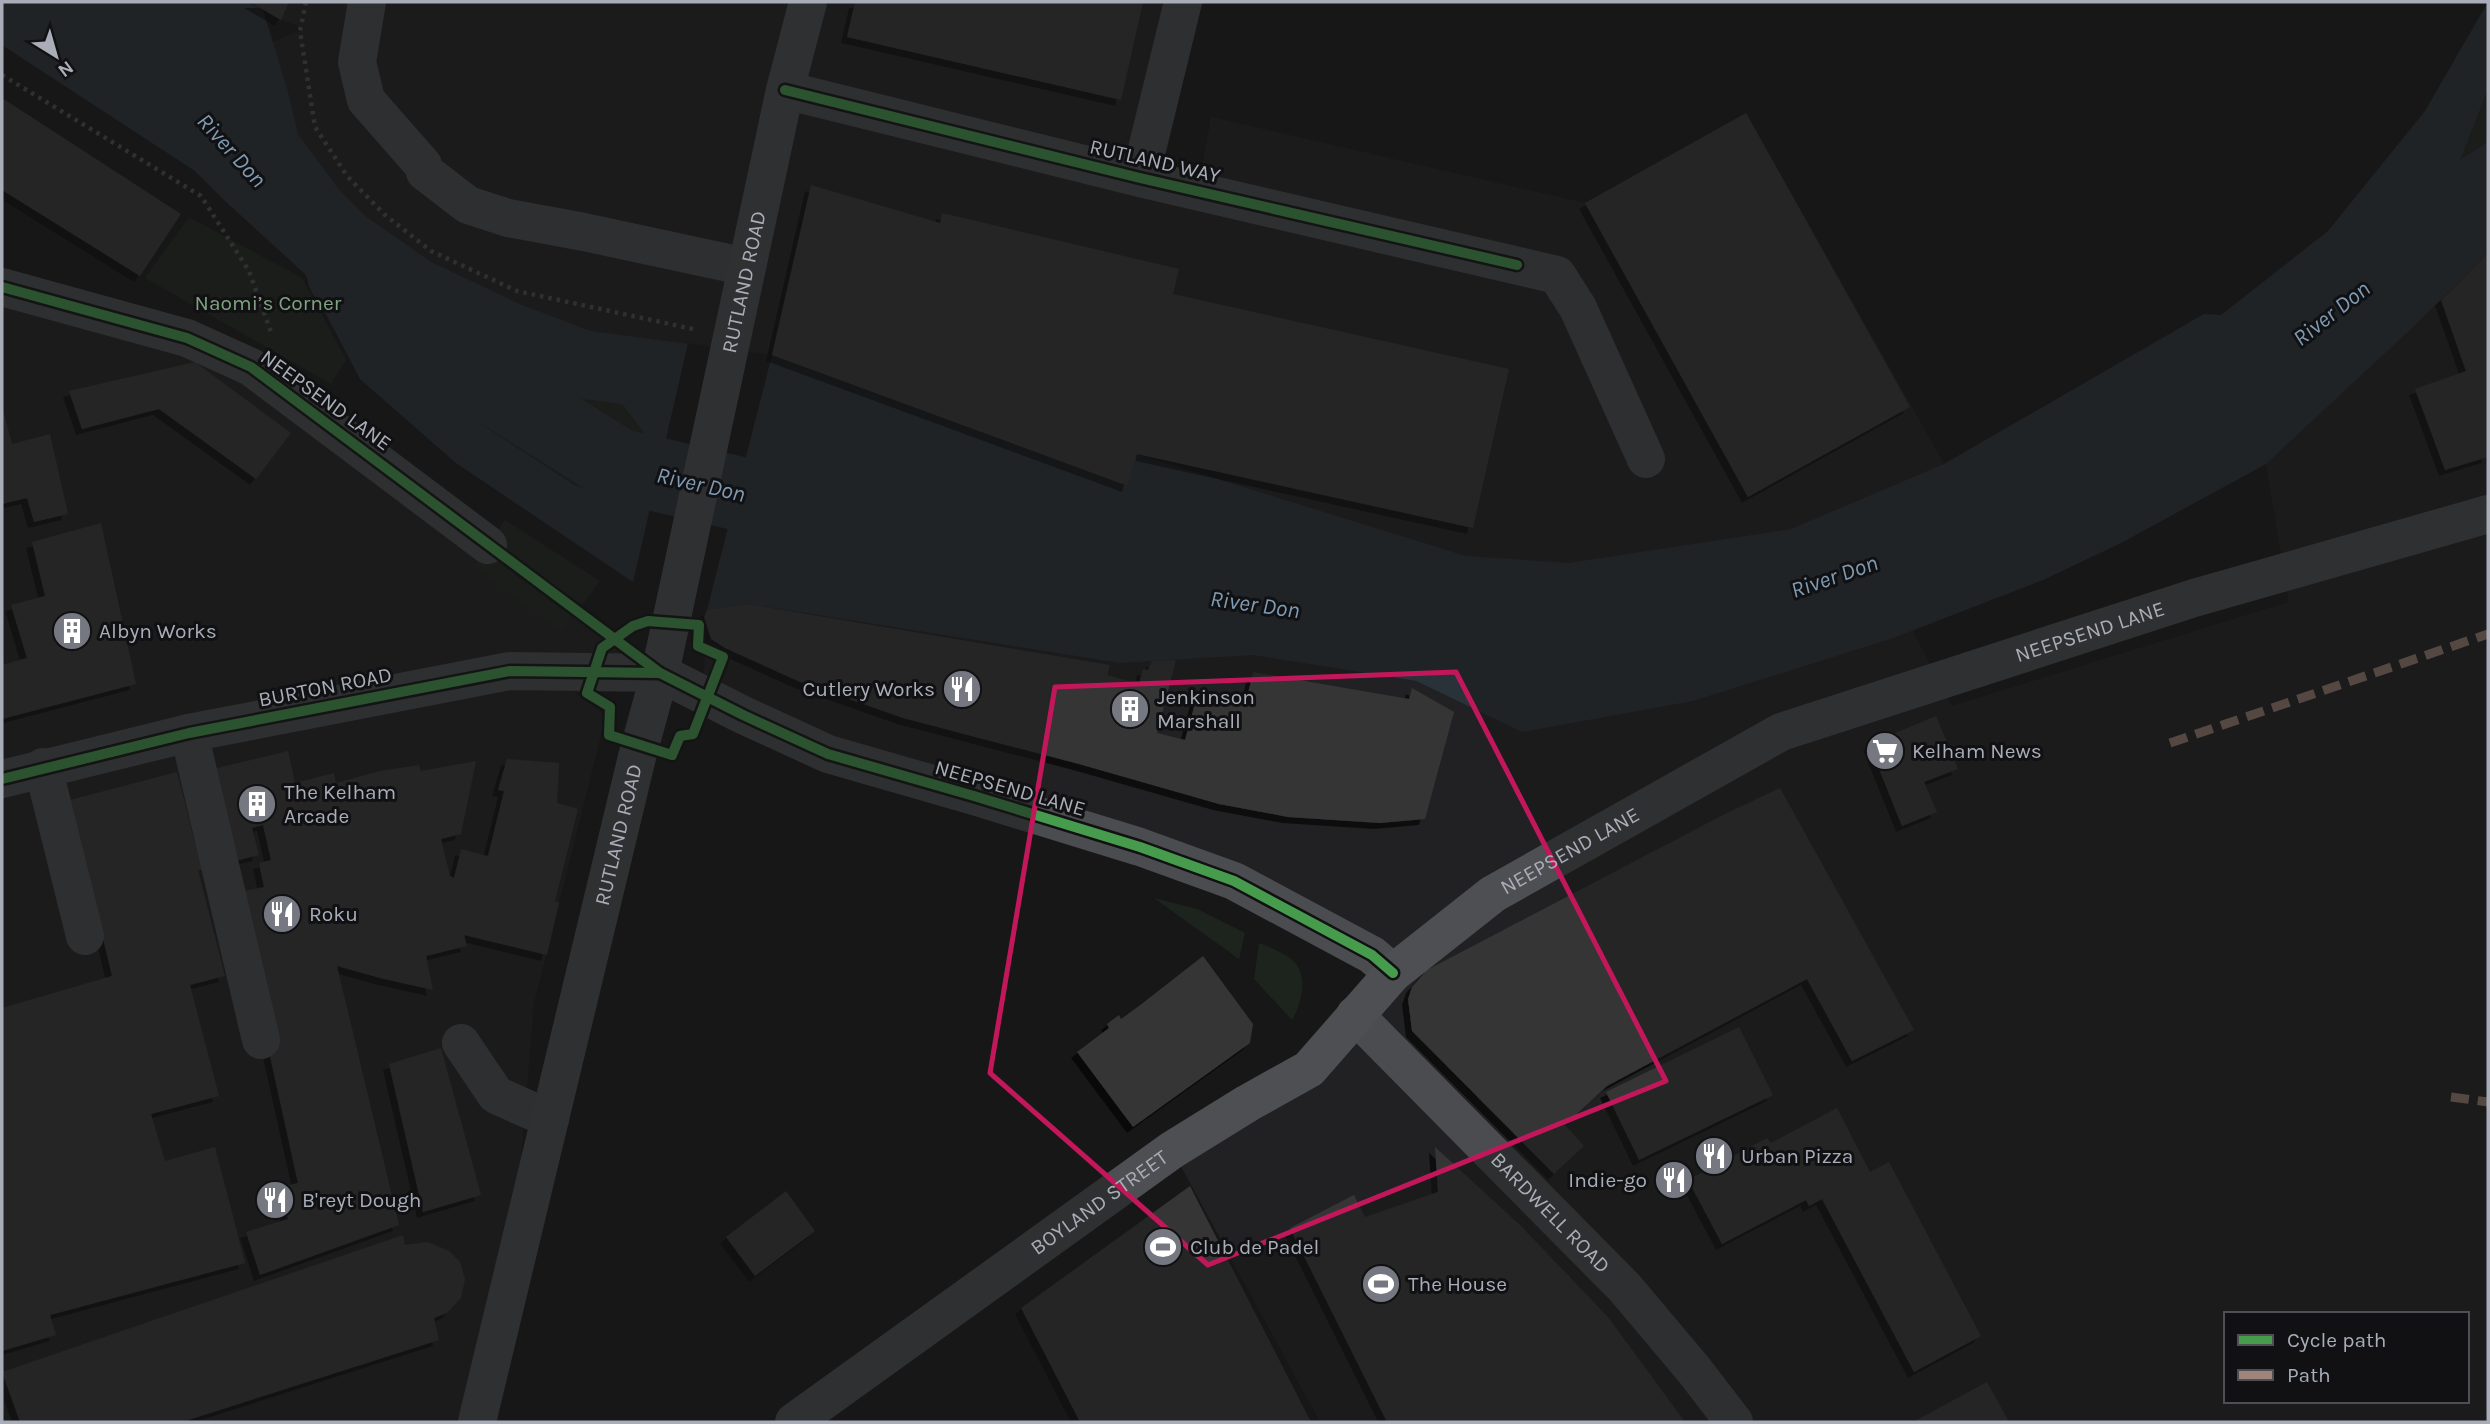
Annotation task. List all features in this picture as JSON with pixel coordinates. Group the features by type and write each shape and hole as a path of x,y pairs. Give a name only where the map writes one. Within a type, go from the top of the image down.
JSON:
{"main road":[{"name":"RUTLAND ROAD","path":"471,1420 550,1119 660,673 785,90 808,2"},
{"name":"NEEPSEND LANE","path":"1392,973 1493,894 1781,732 2194,598 2488,514"},
{"name":"BOYLAND STREET","path":"794,1422 1172,1150 1309,1069 1392,973"}],"street":[{"path":"368,2 358,62 366,100 423,165 425,172 468,205 508,218 747,267"},
{"name":"RUTLAND WAY","path":"1140,178 1183,2"},
{"name":"RUTLAND WAY","path":"785,90 1140,178 1557,275 1578,308 1646,459"},
{"name":"NEEPSEND LANE","path":"2,287 187,338 251,367 488,545"},
{"name":"BURTON ROAD","path":"2,779 190,733 510,671 660,673"},
{"name":"NEEPSEND LANE","path":"660,673 828,754 1127,843 1234,881 1372,955 1392,973"},
{"path":"190,733 261,1040"},
{"path":"43,767 85,936"},
{"name":"BARDWELL ROAD","path":"1355,1015 1625,1288 1695,1370 1734,1422"},
{"path":"461,1043 496,1095 550,1119"}],"path":[{"path":"2,75 201,195 249,271 275,342"}],"highlighted area":[{"path":"1456,672 1666,1081 1208,1265 990,1073 1055,687"}],"shaded area":[{"path":"250,2 1183,2 1140,178 1198,191 1211,117 1585,203 1746,113 1944,464 1791,529 1568,563 1466,556 1137,454 1128,486 772,355 591,331 522,305 431,262 364,215 337,187 298,134 272,42 306,28 281,20"},
{"path":"2488,265 2488,1422 1320,1422 1172,1150 1355,1015 1372,955 703,695 707,610 747,604 1120,663 1253,655 1416,681 1522,732 1693,701 1912,630 1952,706 2289,602 2266,464 2441,300"},
{"path":"2,287 187,338 488,545 660,673 574,694 595,701 605,719 534,1003 518,1195 466,1422 2,1422"}],"green space":[{"path":"2488,89 2488,142 2459,161"},
{"name":"Naomi’s Corner","path":"189,217 302,278 346,360 331,384 145,278"},
{"path":"417,327 529,388 561,398 595,399 623,405 656,449 626,500 574,485 460,410 418,358"},
{"path":"505,520 600,581 562,632 473,566"},
{"path":"1154,898 1197,909 1245,933 1239,959"},
{"path":"1259,943 1290,958 1300,972 1301,997 1292,1020 1254,979"}],"water":[{"path":"2,2 248,2 263,10 298,134 337,187 364,215 431,262 522,305 591,331 772,355 1128,486 1137,454 1466,556 1568,563 1791,529 1944,464 2204,314 2221,315 2328,231 2425,111 2488,2 2488,89 2460,160 2488,142 2488,253 2266,464 2121,543 2043,580 1893,638 1693,701 1522,732 1416,681 1253,655 1120,663 747,604 707,610 676,592 633,582 456,463 360,379 305,274 195,171 2,45","holes":["417,328 503,376 532,389 623,405 656,449 636,459 641,478 626,500 574,485 460,410 418,358"]}],"pier":[{"path":"688,343 772,355 707,610 675,592 633,582"}],"building":[{"path":"250,2 289,2 281,20"},
{"path":"855,2 1143,2 1121,100 847,37"},
{"path":"2,98 181,214 140,276 2,190"},
{"path":"1746,113 1910,407 1748,497 1585,203"},
{"path":"811,185 940,223 942,213 1179,269 1173,294 1509,369 1473,528 1137,454 1128,486 772,355"},
{"path":"2488,253 2488,457 2445,470 2415,389 2466,371 2441,300"},
{"path":"195,362 291,433 256,479 159,409 82,429 69,391"},
{"path":"2,406 12,444 50,434 68,514 34,522 27,498 2,504"},
{"name":"Albyn Works","path":"101,523 136,684 2,719 2,665 27,658 11,605 45,596 32,542"},
{"path":"747,604 1110,665 1107,675 1139,684 1143,669 1148,670 1152,661 1176,660 1157,733 1185,740 1197,696 1221,703 1228,697 1246,702 1253,672 1409,699 1412,688 1454,712 1425,819 1380,823 1288,817 1219,804 903,718 798,681 711,639 704,617 707,610"},
{"path":"1936,716 1958,769 1924,782 1937,812 1902,826 1869,744"},
{"path":"288,751 295,783 334,773 336,783 380,771 419,765 421,771 476,761 461,834 441,839 450,876 454,878 461,849 488,856 504,791 498,790 507,759 559,763 557,803 578,809 555,901 559,903 547,955 464,935 467,946 426,956 433,990 337,966 399,1225 260,1275 246,1232 288,1219 278,1188 298,1183 234,893 264,887 259,863 271,860 263,825 252,828 259,855 235,861 205,771"},
{"path":"177,772 225,976 190,985 219,1096 151,1114 165,1161 215,1147 245,1263 50,1315 56,1335 2,1351 2,1008 112,976 70,800"},
{"path":"1780,788 1914,1030 1852,1061 1807,979 1607,1086 1565,1125 1584,1146 1554,1174 1412,1031 1408,999 1412,987 1427,970 1723,815"},
{"path":"1203,956 1253,1024 1250,1043 1133,1127 1077,1052 1109,1028 1107,1024 1119,1015 1121,1019"},
{"path":"1739,1027 1773,1095 1639,1160 1606,1092"},
{"path":"441,1048 481,1195 423,1212 389,1064"},
{"path":"1837,1108 1870,1172 1889,1162 1981,1336 1914,1372 1822,1199 1809,1206 1806,1200 1722,1244 1688,1180 1767,1138 1771,1143"},
{"path":"1435,1147 1521,1226 1608,1317 1685,1422 1387,1422 1290,1228 1354,1195 1365,1217 1438,1192"},
{"name":"Club de Padel","path":"1190,1186 1311,1422 1080,1422 1021,1308"},
{"path":"786,1191 815,1231 755,1276 726,1237"},
{"path":"403,1235 405,1245 428,1242 449,1251 460,1262 465,1279 461,1298 447,1313 434,1318 439,1340 182,1422 20,1422 2,1372"},
{"path":"1987,1382 2009,1422 1913,1422"}],"waterway":[{"name":"River Don","path":"344,274 385,320 617,465 736,493"}],"marked path":[{"path":"2170,743 2488,634"},
{"path":"2451,1097 2488,1102"}],"cycle path":[{"path":"785,90 1140,178 1517,265"},
{"path":"2,287 187,338 251,367 660,673 743,715 828,754 1140,847 1234,881 1372,955 1393,973"},
{"path":"648,621 699,625 698,646 723,657 693,734 680,736 672,755 609,735 610,707 587,693 602,648 633,626 648,621"},
{"path":"2,779 189,733 510,671 660,673"}],"place":[{"name":"Albyn Works","path":"72,631"},
{"name":"Cutlery Works","path":"962,689"},
{"name":"Jenkinson Marshall","path":"1130,709"},
{"name":"Kelham News","path":"1885,751"},
{"name":"The Kelham Arcade","path":"257,804"},
{"name":"Roku","path":"282,914"},
{"name":"Urban Pizza","path":"1714,1156"},
{"name":"Indie-go","path":"1674,1180"},
{"name":"B'reyt Dough","path":"275,1200"},
{"name":"Club de Padel","path":"1163,1247"},
{"name":"The House","path":"1381,1284"}]}
